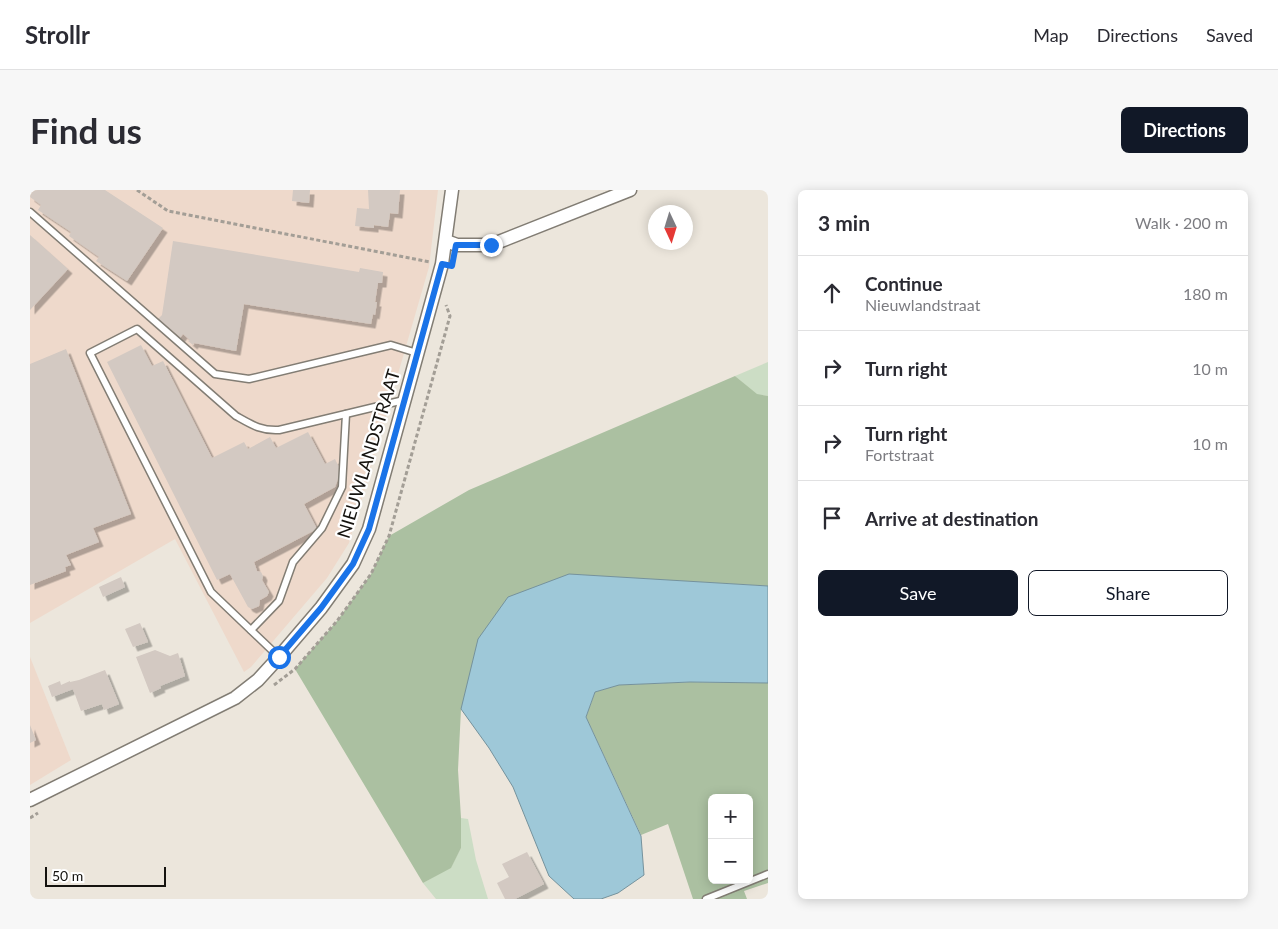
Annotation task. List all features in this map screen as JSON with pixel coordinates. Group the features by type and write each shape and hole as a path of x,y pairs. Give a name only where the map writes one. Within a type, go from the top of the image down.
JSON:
{"street":[{"name":"NIEUWLANDSTRAAT","path":"30,800 235,698 258,680 279,657 321,608 353,564 369,529 442,264 452,190"},
{"path":"446,241 456,245 491,245 630,190"}],"lane":[{"path":"30,212 215,374 250,379 391,345 417,353"},
{"path":"279,657 211,592 90,353 137,329 236,416 266,430 279,430 404,400"},
{"path":"251,630 280,601 293,562 322,528 342,487 346,414"},
{"path":"706,899 768,874"}],"path":[{"path":"137,190 168,211 442,264"},
{"path":"273,686 295,668 337,621 371,574 389,536 450,316 443,299"},
{"path":"30,818 39,813"}],"shaded area":[{"path":"30,190 438,190 429,267 349,543 327,578 251,667 244,672 175,539 30,623"},
{"path":"30,657 71,760 30,785"}],"green space":[{"path":"768,362 768,396 757,395 735,376"},
{"path":"735,376 757,394 768,396 768,586 676,581 461,709 458,770 461,848 451,868 423,883 295,669 337,621 371,574 389,536 469,490"},
{"path":"690,682 768,683 768,883 744,891 747,899 693,899 668,824 641,835 586,717 595,692 618,685"},
{"path":"461,818 468,819 476,860 488,899 436,899 423,883 451,867 461,848"}],"water":[{"path":"569,574 768,586 768,683 690,682 619,685 595,692 586,717 641,836 644,875 618,893 601,899 574,899 549,876 513,787 489,748 461,709 478,639 508,597"}],"building":[{"path":"30,190 105,190 163,228 127,281 96,261 99,257 69,236 71,232 38,210 41,205 30,197"},
{"path":"293,190 310,190 309,203 292,201"},
{"path":"368,190 400,190 398,214 390,213 388,227 374,225 374,228 355,226 357,208 369,209"},
{"path":"30,235 68,269 30,310"},
{"path":"173,241 359,272 360,268 383,272 382,283 378,283 375,315 373,314 371,324 244,304 236,351 194,343 193,345 183,334 180,338 158,319 162,315"},
{"path":"141,345 152,366 163,361 212,458 244,442 248,449 270,437 276,448 308,432 325,464 335,459 341,471 335,487 304,504 317,529 254,562 257,571 261,572 263,576 262,580 269,592 267,596 260,600 259,606 252,609 248,607 230,574 217,580 107,362"},
{"path":"66,349 131,514 93,528 99,542 66,555 71,565 65,567 66,571 30,585 30,364"},
{"path":"121,577 125,587 103,597 99,587"},
{"path":"140,623 148,642 133,647 125,629"},
{"path":"155,650 170,656 178,653 185,676 160,686 161,688 150,693 136,657"},
{"path":"105,670 119,704 104,710 102,704 81,711 73,689 52,697 48,686 60,681 61,685 79,680"},
{"path":"30,725 36,740 30,743"},
{"path":"527,852 544,884 515,899 505,899 497,883 509,877 502,864"}],"route":[{"path":"279,657 321,608 353,564 369,529 442,264 452,266 456,245 491,245"}]}
